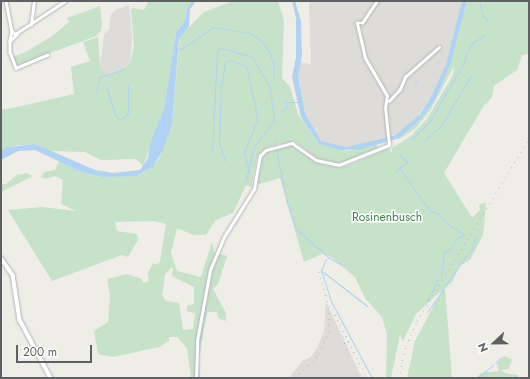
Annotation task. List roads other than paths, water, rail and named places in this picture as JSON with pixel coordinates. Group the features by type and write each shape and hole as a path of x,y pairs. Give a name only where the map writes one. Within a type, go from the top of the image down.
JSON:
{"main road":[{"path":"1,258 12,275 20,320 51,378"}],"street":[{"path":"6,1 12,31 10,52 16,68 48,55"},
{"path":"31,25 34,1"},
{"path":"10,40 65,1"},
{"path":"378,1 362,23 357,23 365,58 384,89 388,101"},
{"path":"12,31 18,34"},
{"path":"196,378 197,342 210,270 224,237 251,194 260,156 266,150 292,143 316,160 339,165 390,145 385,108 388,101 400,89 405,77 439,47"}],"water":[{"path":"192,1 196,1 190,9 189,26 179,39 172,124 163,150 153,167 136,176 102,177 79,171 35,150 18,151 1,160 1,151 7,147 35,144 95,170 113,173 140,170 148,158 150,144 164,109 176,33 186,18 187,9"},
{"path":"292,1 295,1 301,21 302,55 298,76 305,113 321,141 346,147 396,135 420,114 432,95 446,64 462,1 467,1 450,66 435,100 421,119 400,138 362,149 341,150 319,144 301,117 292,77 296,58 296,18"}],"waterway":[{"path":"1,1 1,9"},
{"path":"479,1 483,16 488,21"},
{"path":"177,49 183,48 213,27 249,33 261,40 270,53 274,67 273,78"},
{"path":"461,68 471,44 485,35"},
{"path":"212,150 217,53 218,49 222,48 252,57 270,88 274,121 254,147 245,182"},
{"path":"225,161 219,143 221,88 225,62 229,60 246,66 255,104 257,120 244,153 249,171"},
{"path":"96,93 100,77 125,69"},
{"path":"412,139 430,121 460,69"},
{"path":"425,140 441,126 471,75"},
{"path":"102,87 107,88 116,117 121,120 128,113 128,85"},
{"path":"281,112 286,108 286,102 298,102"},
{"path":"276,149 287,203 296,229 328,257 342,265"},
{"path":"400,155 407,162"},
{"path":"397,170 408,161"},
{"path":"400,169 429,210 439,214 450,226 462,232 462,236 457,238 450,249 444,252 441,277"},
{"path":"444,287 472,248 476,235"},
{"path":"326,259 321,270 332,303 372,378"},
{"path":"322,271 367,306"},
{"path":"427,301 438,280"},
{"path":"427,312 443,290"},
{"path":"198,352 206,303"},
{"path":"495,363 501,357"},
{"path":"477,378 493,365"},
{"path":"197,371 198,378"}],"railway":[{"path":"399,378 406,346 417,321 529,139"},
{"path":"295,378 319,354 329,332 329,307 318,269"},
{"path":"332,309 367,378"},
{"path":"343,337 349,357"}],"park label":[{"name":"Rosinenbusch","path":"387,218"}]}
